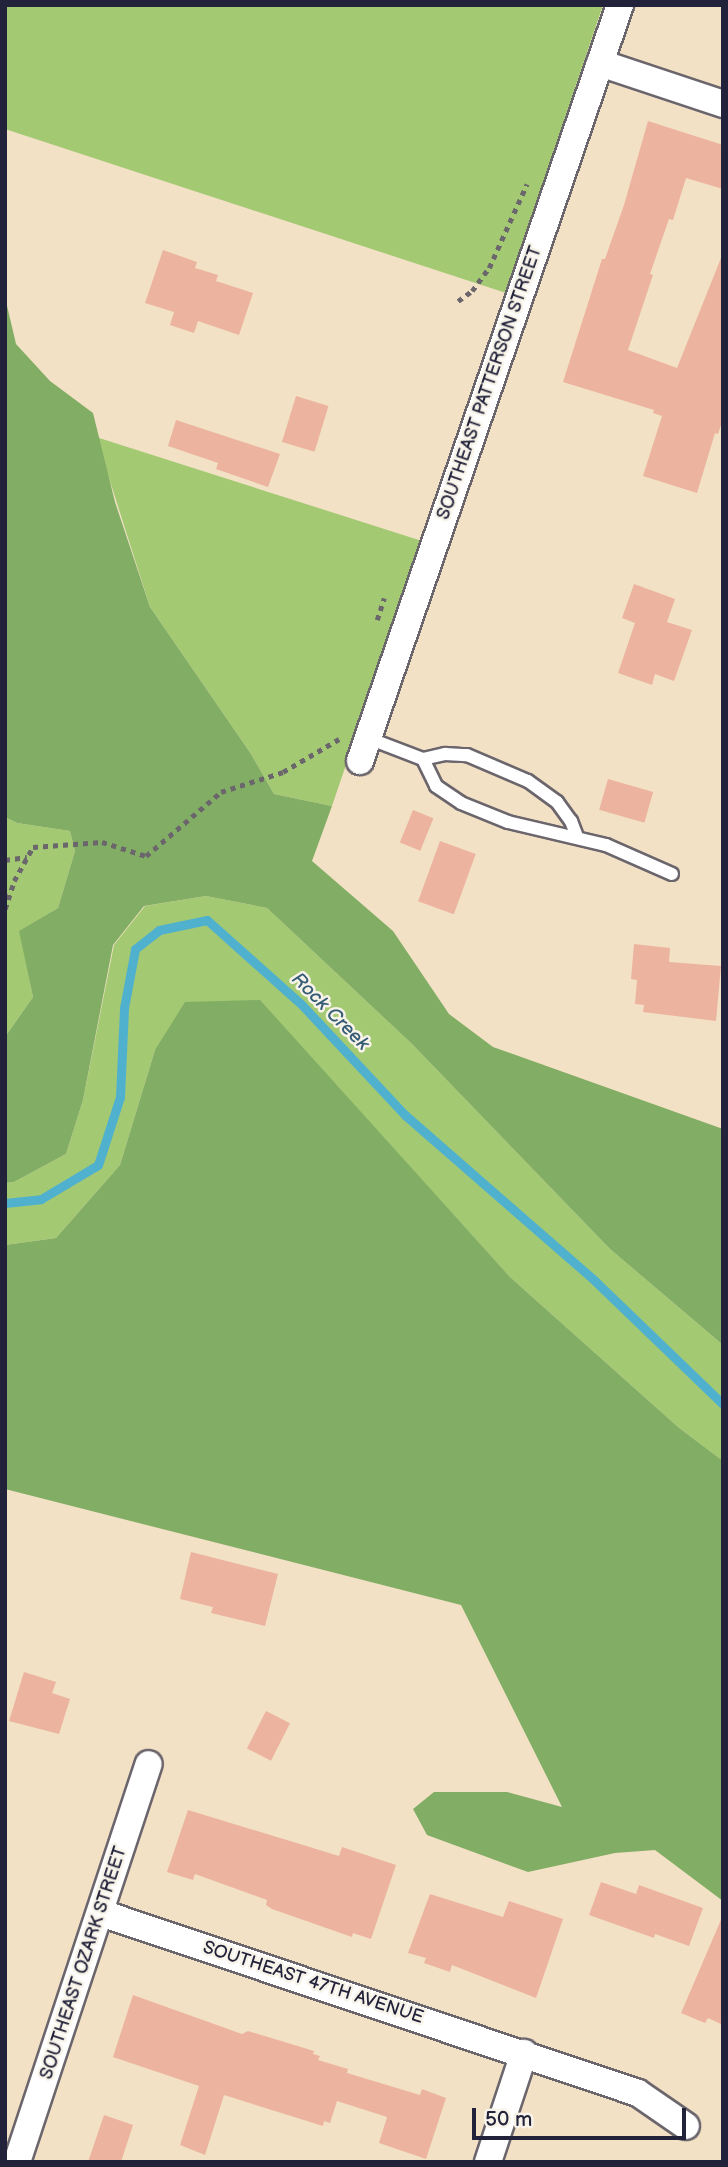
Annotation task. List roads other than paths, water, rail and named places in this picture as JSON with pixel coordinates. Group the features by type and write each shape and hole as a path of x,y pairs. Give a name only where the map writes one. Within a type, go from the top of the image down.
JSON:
{"street":[{"name":"SOUTHEAST PATTERSON STREET","path":"358,745 620,5"},
{"path":"600,63 723,104"},
{"name":"SOUTHEAST OZARK STREET","path":"18,2162 149,1764"},
{"name":"SOUTHEAST 47TH AVENUE","path":"101,1913 638,2093 686,2126"},
{"path":"488,2162 524,2053"}],"lane":[{"path":"358,745 422,759 445,754 467,755 528,781 558,802 571,821 577,837"},
{"path":"422,759 436,786 461,803 508,822 606,845 672,874"}],"waterway":[{"name":"Rock Creek","path":"5,1203 41,1199 98,1165 120,1097 124,1008 135,949 159,930 207,920 302,1005 405,1115 595,1281 723,1404"}]}
